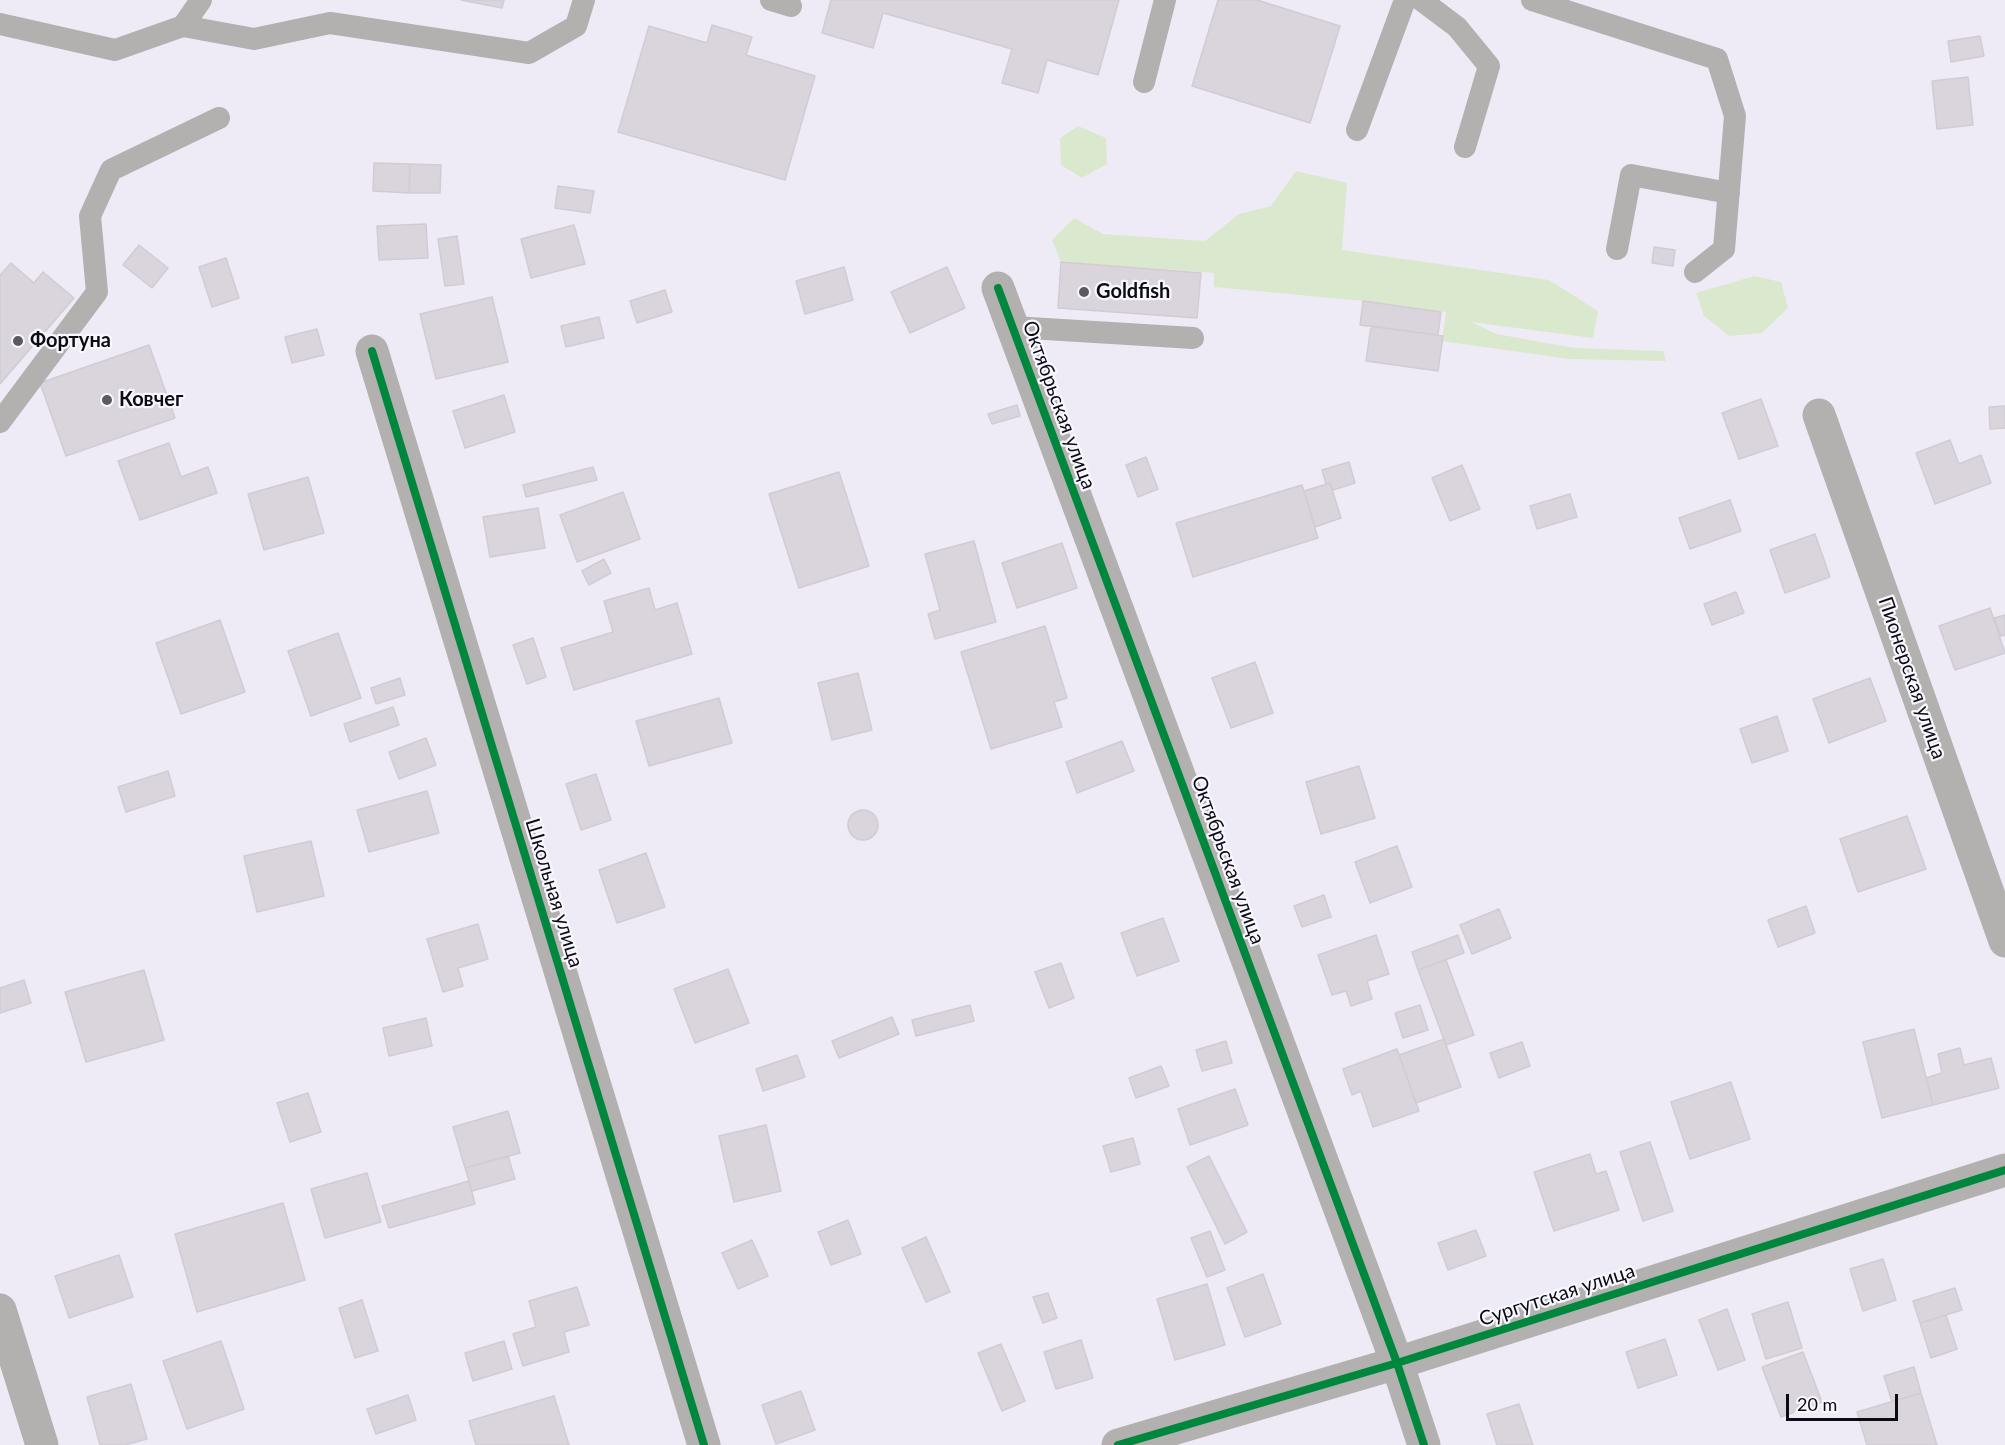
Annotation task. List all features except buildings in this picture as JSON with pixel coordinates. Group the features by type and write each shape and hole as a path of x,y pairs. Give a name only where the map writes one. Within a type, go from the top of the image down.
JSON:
{"street":[{"name":"Октябрьская улица","path":"998,288 1396,1363 1424,1445"},
{"name":"Школьная улица","path":"372,351 704,1445"},
{"name":"Пионерская улица","path":"1819,415 2005,941"},
{"name":"Сургутская улица","path":"1118,1445 1396,1363 2005,1170"},
{"path":"0,1310 42,1445"}],"lane":[{"path":"183,26 201,0"},
{"path":"0,24 115,50 183,26 254,39 330,23 529,53 576,26 584,0"},
{"path":"1144,82 1166,0"},
{"path":"1357,130 1405,0"},
{"path":"1421,0 1457,27 1489,66 1465,147"},
{"path":"1533,0 1717,59 1735,116 1725,249 1695,272"},
{"path":"0,422 97,292 90,216 111,170 219,118"},
{"path":"1617,249 1631,175 1729,193"},
{"path":"1013,327 1192,338"}],"green space":[{"path":"1078,126 1106,138 1107,164 1082,178 1061,165 1060,138"},
{"path":"1296,171 1347,183 1342,250 1549,280 1598,311 1593,338 1471,322 1497,334 1574,348 1663,351 1666,361 1569,359 1442,341 1446,312 1363,301 1214,287 1214,273 1061,262 1052,240 1074,218 1103,234 1205,241 1239,214 1271,206"},
{"path":"1754,276 1781,282 1788,308 1762,333 1729,336 1704,316 1696,293"}],"cycle path":[{"path":"998,288 1397,1363 1424,1445"},
{"path":"372,351 704,1445"},
{"path":"1118,1445 1397,1363 2005,1170"}],"place":[{"name":"Goldfish","path":"1084,292"},
{"name":"Фортуна","path":"18,341"},
{"name":"Ковчег","path":"107,400"}]}
